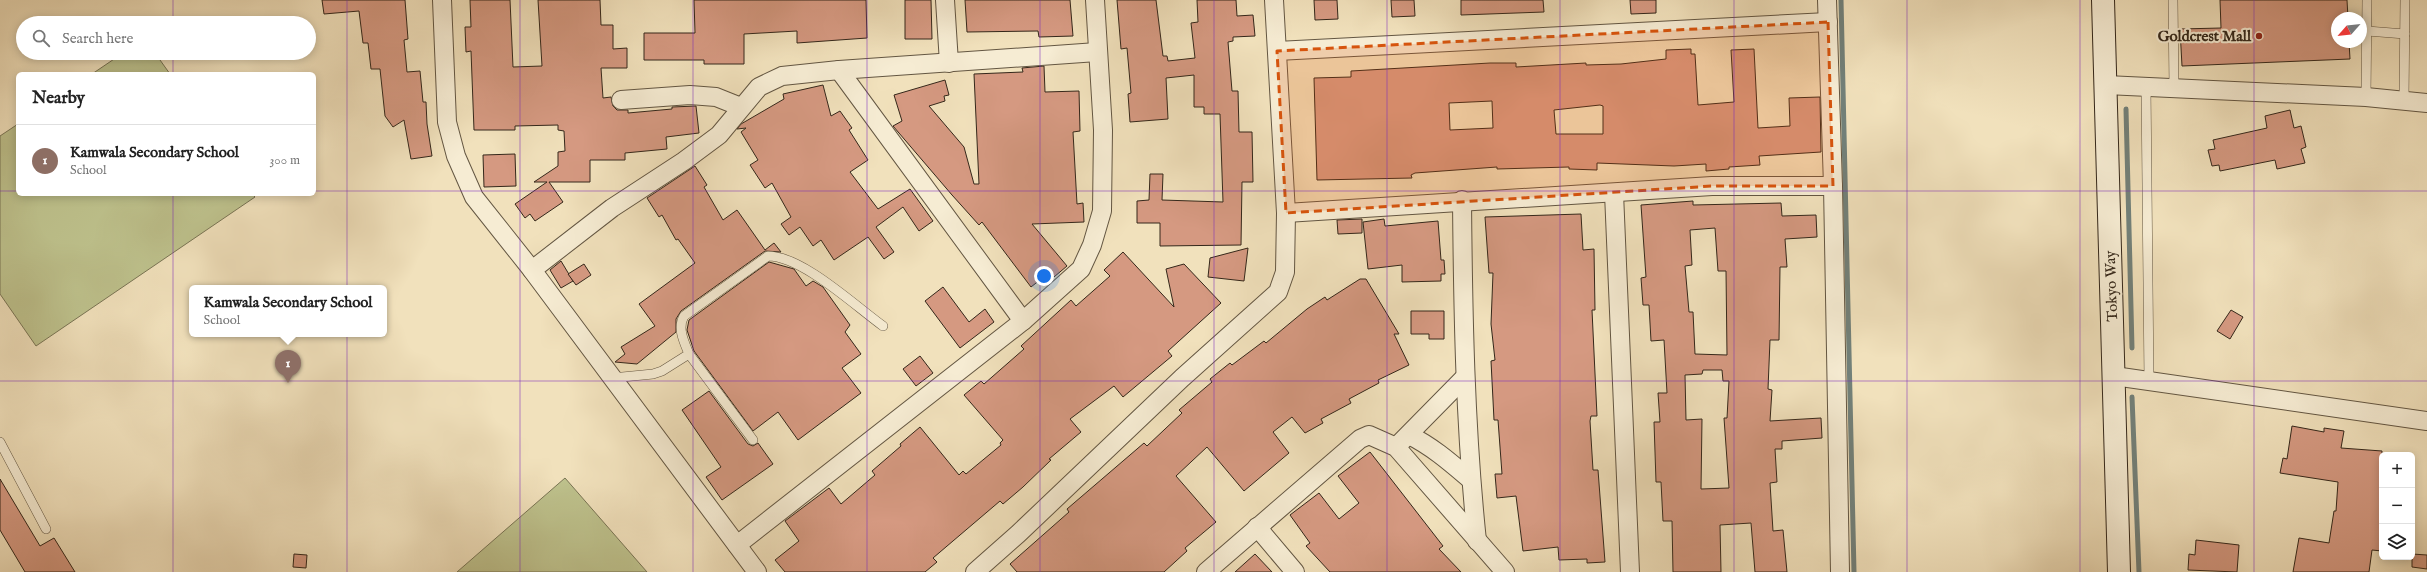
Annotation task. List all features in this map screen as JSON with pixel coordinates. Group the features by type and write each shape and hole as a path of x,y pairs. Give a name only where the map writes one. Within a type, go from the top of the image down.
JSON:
{"main road":[{"name":"Tokyo Way","path":"2103,0 2119,572"}],"street":[{"path":"442,0 447,122 456,156 474,197 532,270 757,572"},
{"path":"945,0 948,63"},
{"path":"737,545 1023,321 1081,269 1092,245 1102,211 1103,130 1095,0"},
{"path":"975,572 1018,534 1182,378 1278,292 1285,272 1286,213 1274,0"},
{"path":"1827,0 1833,186 1840,572"},
{"path":"1277,51 1828,22"},
{"path":"532,270 612,208 684,161 719,135 741,107 760,87 782,76 839,70 1097,52"},
{"path":"839,70 1023,321"},
{"path":"2106,85 2366,97 2427,103"},
{"path":"621,100 690,95 716,97 741,107"},
{"path":"1286,213 1462,200 1614,193 1712,186 1833,186"},
{"path":"1614,193 1630,572"},
{"path":"1462,200 1464,378 1477,541"},
{"path":"2114,376 2427,421"},
{"path":"1403,441 1464,378"},
{"path":"1206,572 1360,439 1369,435 1403,441 1436,451 1471,480"},
{"path":"1403,441 1477,541 1506,572"},
{"path":"1257,527 1295,572"}],"lane":[{"path":"2173,0 2174,88"},
{"path":"2367,0 2367,12"},
{"path":"2404,101 2405,0"},
{"path":"2367,31 2405,34"},
{"path":"2366,48 2366,97"},
{"path":"2146,87 2149,381"},
{"path":"753,440 689,354 682,337 680,322 684,316 768,256 779,256 801,265 883,326"},
{"path":"612,378 653,374 662,371 689,354"},
{"path":"0,442 46,529"}],"highlighted area":[{"path":"1828,22 1833,186 1712,186 1286,213 1277,51"}],"green space":[{"path":"113,60 160,60 169,72 95,72"},
{"path":"16,125 16,196 255,197 36,346 0,294 0,136"},
{"path":"565,478 647,572 457,572"}],"building":[{"path":"322,0 405,0 408,39 404,40 407,72 420,71 423,102 426,102 427,124 432,156 411,159 404,120 393,127 385,116 380,69 371,69 368,43 363,43 359,11 324,14"},
{"path":"470,0 510,0 513,67 542,66 538,0 600,0 601,25 613,25 613,49 627,48 627,68 601,68 603,98 611,97 613,106 617,110 628,110 628,113 672,109 672,107 696,106 699,133 666,137 667,149 625,153 625,160 590,160 590,182 549,182 563,202 535,221 530,214 525,218 515,204 547,182 534,182 558,166 558,152 565,151 564,131 558,130 558,125 515,126 515,130 474,130 471,51 466,52 465,27 471,27"},
{"path":"694,0 866,0 867,38 797,43 797,31 744,34 744,64 704,64 704,60 644,60 644,33 695,33"},
{"path":"905,0 931,0 932,39 905,39"},
{"path":"965,0 1070,0 1073,36 1039,37 1038,31 967,32"},
{"path":"1117,0 1156,0 1163,56 1167,56 1168,61 1195,58 1191,23 1198,22 1197,0 1236,0 1237,16 1253,15 1255,36 1233,37 1233,41 1228,42 1232,91 1238,91 1239,132 1252,132 1253,182 1242,182 1241,245 1160,246 1160,223 1137,223 1137,201 1149,200 1150,174 1163,174 1162,200 1223,202 1220,114 1204,114 1204,107 1194,107 1194,75 1166,78 1168,119 1130,122 1128,94 1131,93 1127,48 1121,49"},
{"path":"1314,0 1337,0 1338,19 1315,20"},
{"path":"1391,0 1414,0 1415,16 1392,17"},
{"path":"1461,0 1543,0 1544,12 1461,15"},
{"path":"1630,0 1656,0 1656,13 1631,14"},
{"name":"Goldcrest Mall","path":"2220,0 2347,0 2348,12 2331,12 2331,48 2349,48 2350,59 2182,66 2180,29 2221,28"},
{"path":"1691,49 1691,54 1695,54 1698,105 1734,102 1731,50 1754,49 1758,128 1790,126 1789,98 1820,97 1821,152 1759,156 1760,165 1729,167 1729,169 1706,171 1706,164 1674,166 1597,163 1597,170 1569,169 1569,167 1497,169 1497,167 1415,173 1411,175 1412,178 1317,180 1314,78 1351,77 1351,71 1490,63 1516,63 1516,67 1586,63 1586,65 1621,64 1666,59 1666,50","holes":["1492,101 1493,128 1450,130 1449,103","1600,105 1603,106 1603,134 1556,134 1554,110"]},
{"path":"1044,66 1045,92 1079,91 1080,131 1073,132 1077,204 1083,203 1084,222 1032,224 1067,266 1054,277 1050,272 1031,287 982,222 979,225 893,126 902,121 894,95 945,80 949,95 944,96 945,101 929,106 964,147 974,184 979,184 974,74 1023,72 1022,68"},
{"path":"823,85 831,116 840,111 852,128 849,130 868,160 850,172 878,209 910,189 933,221 919,231 903,207 876,227 894,252 884,259 868,237 834,260 821,240 813,246 800,227 789,235 781,224 791,217 772,183 765,188 750,165 758,160 741,132 746,128 737,129 741,124 784,99 783,94"},
{"path":"2290,110 2294,128 2301,126 2306,147 2301,149 2305,163 2277,169 2275,160 2220,171 2219,165 2212,166 2208,150 2215,149 2213,140 2267,128 2265,116"},
{"path":"515,154 516,186 484,187 483,155"},
{"path":"695,166 707,185 704,187 723,220 737,210 765,250 774,243 781,252 765,251 681,311 676,319 676,332 637,364 615,362 625,354 621,347 655,326 639,304 695,263 678,239 676,240 662,215 659,217 647,198"},
{"path":"1693,201 1693,205 1781,203 1782,216 1816,215 1817,237 1785,239 1787,267 1780,267 1779,340 1770,340 1768,389 1772,390 1770,421 1821,418 1822,438 1782,441 1782,449 1775,449 1777,482 1770,483 1773,531 1783,530 1787,572 1755,572 1751,523 1720,525 1721,572 1673,572 1672,521 1663,521 1661,482 1656,482 1654,422 1660,422 1658,393 1667,393 1664,340 1651,341 1649,305 1643,305 1641,278 1646,277 1641,205","holes":["1715,228 1718,271 1726,271 1727,355 1695,354 1693,312 1689,312 1685,266 1692,265 1690,230","1703,370 1722,370 1723,381 1729,381 1727,418 1724,418 1729,488 1701,489 1702,419 1686,420 1685,375 1702,374"]},
{"path":"1581,214 1583,250 1594,249 1595,310 1592,310 1597,416 1591,416 1590,421 1593,470 1598,470 1605,562 1587,563 1587,559 1559,560 1558,547 1523,551 1516,496 1497,498 1495,474 1502,474 1498,420 1494,420 1491,361 1495,360 1491,324 1493,273 1489,273 1485,217"},
{"path":"1362,219 1362,233 1338,234 1337,220"},
{"path":"1384,219 1385,226 1438,221 1441,260 1444,260 1445,274 1441,274 1441,281 1402,282 1402,265 1368,269 1363,222"},
{"path":"1248,248 1244,281 1208,277 1210,258"},
{"path":"1123,252 1174,307 1166,269 1184,264 1221,303 1168,351 1172,356 1123,397 1114,386 1070,419 1081,432 1049,459 1051,460 1023,487 1003,504 1000,501 933,558 937,562 925,572 785,572 775,560 799,541 785,521 829,488 841,504 875,475 872,471 920,427 959,475 963,471 966,474 1001,445 1000,443 1003,440 964,395 981,381 984,384 1024,349 1021,346 1071,300 1076,306 1110,276 1104,270"},
{"path":"561,261 573,281 561,288 550,270"},
{"path":"769,262 794,269 806,286 813,281 823,287 850,325 845,332 861,354 842,368 861,393 798,440 778,412 753,431 694,351 687,330 689,320"},
{"path":"584,264 591,275 576,285 568,274"},
{"path":"1360,279 1366,279 1399,334 1394,334 1409,365 1378,380 1379,383 1349,399 1351,403 1321,419 1323,423 1305,433 1292,417 1273,432 1289,453 1244,491 1207,447 1176,476 1216,522 1185,548 1187,551 1164,572 1017,572 1010,564 1069,512 1067,509 1144,443 1147,446 1182,413 1179,410 1212,382 1210,379 1230,363 1232,365 1264,341 1266,343 1307,309 1325,297 1327,300"},
{"path":"943,287 969,322 985,309 994,322 960,348 925,301"},
{"path":"2231,310 2243,317 2230,339 2217,331"},
{"path":"1411,311 1444,311 1444,339 1429,339 1429,334 1411,334"},
{"path":"920,356 933,373 916,386 903,369"},
{"path":"709,391 748,444 753,446 758,443 773,464 722,500 706,477 721,467 682,410"},
{"path":"2292,426 2324,432 2324,428 2344,431 2341,448 2382,451 2379,452 2379,551 2372,550 2369,572 2293,572 2299,538 2329,543 2334,511 2336,511 2338,482 2280,473 2283,458 2287,459"},
{"path":"1370,452 1443,546 1439,549 1461,572 1330,572 1306,546 1310,543 1290,515 1319,493 1339,519 1359,503 1338,476"},
{"path":"0,479 40,546 54,538 75,572 25,572 0,530"},
{"path":"2196,540 2239,545 2237,572 2188,570 2189,554 2195,555"},
{"path":"294,554 307,555 306,568 293,567"},
{"path":"1255,554 1272,572 1235,572"},
{"path":"2415,554 2427,555 2427,569 2412,567 2412,560 2415,560"}],"waterway":[{"path":"1841,0 1854,572"},
{"path":"2126,109 2132,348"},
{"path":"2132,397 2139,572"}],"place":[{"name":"Goldcrest Mall","path":"2259,36"},
{"name":"Kamwala Secondary School","path":"288,383"}]}
